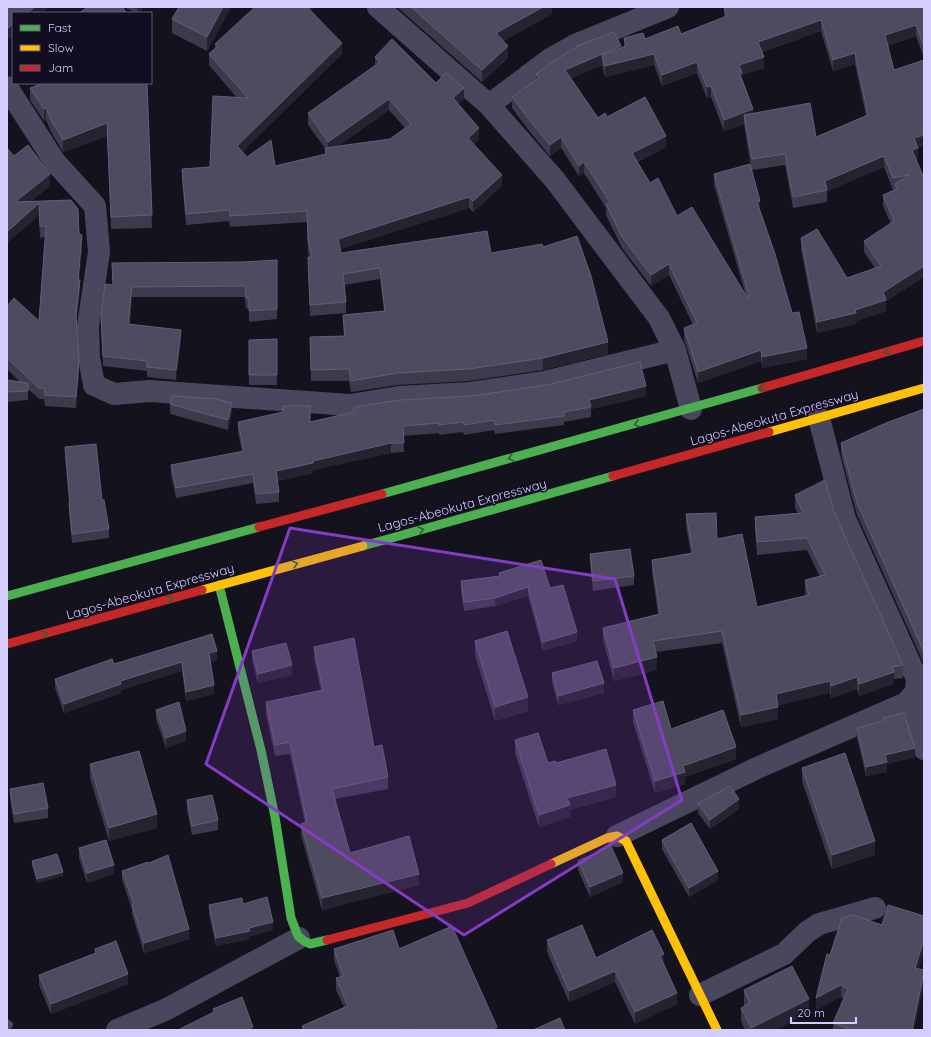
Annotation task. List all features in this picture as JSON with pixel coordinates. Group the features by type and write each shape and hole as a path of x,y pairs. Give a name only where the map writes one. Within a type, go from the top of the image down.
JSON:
{"main road":[{"path":"7,596 691,409 924,341"},
{"name":"Lagos-Abeokuta Expressway","path":"7,644 472,516 924,388"},
{"path":"219,585 240,661 271,791 286,895 293,927 299,938 310,944 349,936 468,903 594,843 617,836 626,841 632,852 716,1030"}],"street":[{"path":"378,7 489,105 555,180 616,258 659,318 675,350 691,409"},
{"path":"489,105 550,59 575,45 668,7"},
{"path":"7,87 55,162 95,206 99,252 88,326 89,358 94,385 114,394 150,391 350,405 400,397 470,393 545,382 675,350"},
{"path":"819,418 845,519 917,679 917,725 924,749"},
{"path":"617,836 757,768 906,703 916,692"},
{"path":"700,995 784,954 807,932 819,924 875,908"},
{"path":"117,1030 165,1010 299,938"}],"highlighted area":[{"path":"290,528 615,579 682,800 464,935 206,764"}],"building":[{"path":"7,7 35,7 28,12 12,12 12,25 7,29"},
{"path":"88,7 123,7 126,12 80,12"},
{"path":"179,7 223,7 207,37 172,19"},
{"path":"255,7 307,7 342,43 237,146 247,157 271,140 275,166 326,154 325,148 390,139 411,124 389,99 328,142 308,113 380,62 375,57 392,39 436,83 446,73 464,88 453,98 479,128 468,138 502,175 473,201 469,197 338,239 341,253 487,231 491,253 542,244 543,247 577,236 591,276 608,342 543,358 469,369 398,373 351,381 349,369 311,370 310,337 345,336 343,315 385,311 380,268 343,274 346,302 310,305 308,257 312,257 308,240 307,211 230,216 229,210 186,214 182,169 210,167 213,96 248,98 209,54 218,46 215,44"},
{"path":"411,7 543,7 496,33 508,46 482,70"},
{"path":"725,7 924,7 924,47 916,25 885,35 894,70 924,60 924,135 914,138 918,148 912,150 924,178 924,266 883,292 886,300 855,310 856,313 817,322 801,238 817,229 847,278 881,266 864,241 894,221 883,195 897,189 895,184 909,175 893,178 884,156 825,181 827,190 793,197 785,154 752,159 744,115 810,103 816,137 868,115 855,53 833,60 821,20 758,42 764,57 739,65 742,73 740,74 753,109 724,120 711,86 707,87 697,62 662,75 654,54 605,66 602,55 626,46 624,38 643,33 645,39 678,26 681,34 727,16"},
{"path":"614,32 621,46 565,70 598,118 605,113 607,117 645,97 666,136 632,153 650,183 658,178 677,216 692,207 747,297 749,296 714,174 750,164 760,201 757,202 775,254 792,313 799,312 807,348 762,357 761,350 698,372 684,328 697,323 669,264 651,275 622,237 606,204 610,202 584,162 579,166 561,137 550,145 512,97 539,78 536,74 557,59 580,45"},
{"path":"41,84 147,84 152,215 111,217 107,123 63,140 51,120 46,108 44,109 30,88"},
{"path":"28,145 50,174 15,202 71,200 78,209 79,234 82,235 78,280 80,280 76,315 79,361 76,397 45,395 44,388 39,388 7,358 7,306 14,298 39,321 46,226 40,226 39,203 7,232 7,148 14,156"},
{"path":"277,260 277,309 249,311 249,298 246,298 245,286 132,287 128,324 181,330 176,370 147,367 147,361 103,356 101,316 105,284 113,285 112,263 244,262"},
{"path":"277,339 277,375 249,375 249,340"},
{"path":"640,362 646,386 589,400 591,407 564,412 564,416 495,425 494,420 464,425 463,422 439,425 439,423 403,426 404,443 391,443 276,471 279,492 256,494 253,474 176,488 171,465 244,451 238,422 283,412 283,406 310,406 310,422 354,412 354,407 400,400 472,396 547,385"},
{"path":"7,380 28,383 28,391 7,392"},
{"path":"172,396 217,399 232,403 228,420 170,404"},
{"path":"924,409 924,652 857,503 841,443 886,423"},
{"path":"96,444 102,500 104,500 109,529 72,534 65,447"},
{"path":"825,480 834,512 903,665 892,667 894,672 859,684 857,677 831,686 830,681 776,694 778,707 741,715 722,631 653,641 657,657 614,668 603,628 660,614 652,560 693,553 686,514 716,513 717,539 742,534 757,607 809,595 805,580 825,575 807,538 757,542 755,517 803,513 795,495"},
{"path":"630,549 634,576 593,581 590,554"},
{"path":"541,560 550,588 563,585 577,632 543,642 528,587 495,598 464,602 461,581 500,576 499,573"},
{"path":"507,631 528,697 495,707 475,641"},
{"path":"212,634 217,651 209,653 214,685 186,692 182,662 120,681 121,684 64,704 55,679 112,659 114,664"},
{"path":"354,638 374,747 382,745 388,777 332,789 350,853 409,836 419,874 322,898 301,824 307,822 290,742 275,745 266,702 323,690 314,647"},
{"path":"286,643 292,665 258,674 252,651"},
{"path":"597,661 604,683 558,696 552,673"},
{"path":"663,701 671,729 723,710 736,747 683,766 685,772 655,781 633,710"},
{"path":"179,702 186,731 166,738 156,710"},
{"path":"904,713 915,748 885,755 887,762 866,767 857,728 884,721 883,718"},
{"path":"538,733 548,763 555,761 556,763 606,749 616,785 567,798 570,805 539,815 515,740"},
{"path":"139,751 157,814 109,828 90,764"},
{"path":"845,753 875,841 832,855 802,768"},
{"path":"43,783 48,808 14,814 10,789"},
{"path":"730,786 739,799 710,820 698,804"},
{"path":"212,795 218,820 192,826 187,800"},
{"path":"691,823 718,871 689,888 662,840"},
{"path":"106,840 114,865 87,873 79,848"},
{"path":"611,846 623,873 590,887 578,861"},
{"path":"57,854 63,872 37,879 32,861"},
{"path":"168,855 189,929 144,943 132,905 134,904 122,871 148,862 149,863"},
{"path":"267,897 273,922 249,928 250,931 216,938 209,905 242,898 243,904"},
{"path":"888,905 924,916 924,939 915,968 924,970 924,972 912,1030 851,1030 833,1023 848,989 841,985 816,998 827,954 830,955 842,918 853,915 882,925"},
{"path":"582,925 596,958 652,930 664,954 660,956 677,993 635,1012 615,971 569,991 547,940"},
{"path":"452,926 497,1027 490,1030 409,1030 409,1028 404,1030 304,1030 302,1026 348,1006 336,978 343,976 334,949 393,930 399,949"},
{"path":"116,941 128,974 51,1004 39,975 96,953 95,949"},
{"path":"792,966 809,999 751,1028 741,1008 750,1003 744,990"},
{"path":"242,997 253,1027 245,1030 180,1030 214,1012 213,1009"},
{"path":"560,1018 565,1030 533,1030"},
{"path":"7,1019 13,1024 8,1030 7,1030"}],"traffic: fast":[{"path":"382,494 762,388"},
{"path":"363,546 613,476"},
{"path":"7,596 259,527"},
{"path":"219,585 261,750 275,817 291,918 298,936 304,941 310,944 327,940"}],"traffic: slow":[{"path":"769,432 924,388"},
{"path":"202,590 363,546"},
{"path":"551,864 607,838 617,836 626,841 717,1030"}],"traffic: jam":[{"path":"762,388 924,341"},
{"path":"613,476 769,432"},
{"path":"259,527 382,494"},
{"path":"7,644 202,590"},
{"path":"327,940 468,903 551,864"}]}
